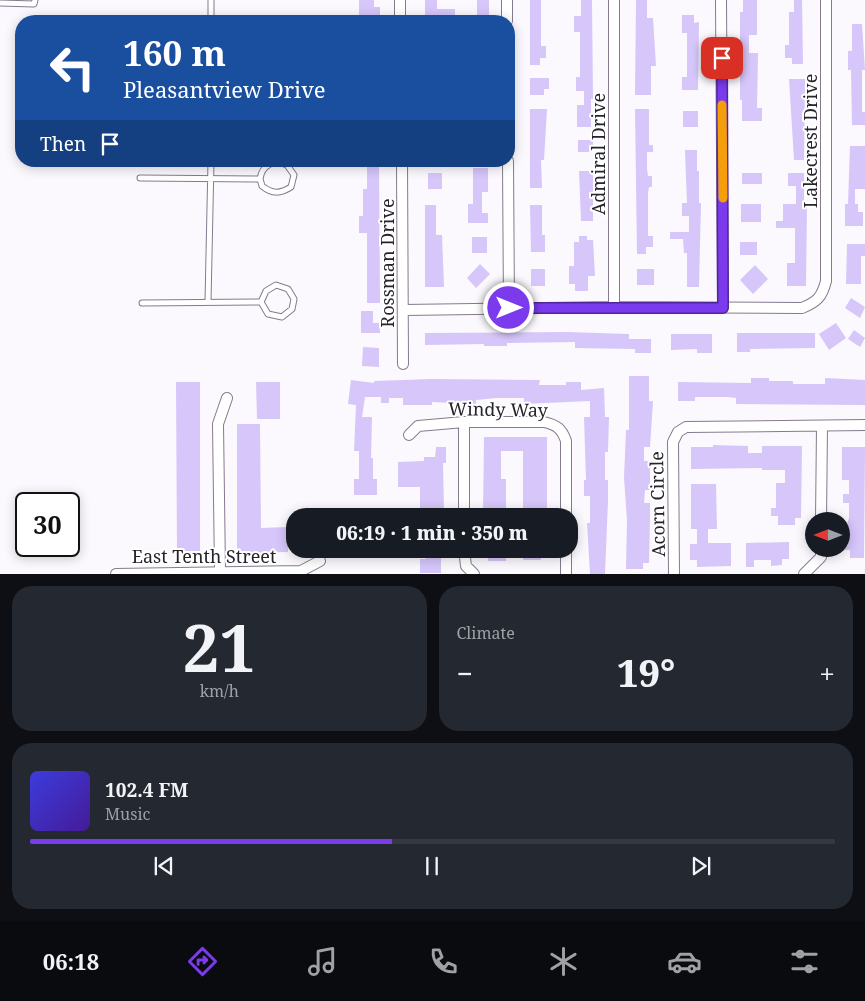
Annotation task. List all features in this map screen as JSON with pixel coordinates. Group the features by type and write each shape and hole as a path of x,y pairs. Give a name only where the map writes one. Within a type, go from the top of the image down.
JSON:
{"street":[{"path":"400,0 400,15"},
{"path":"507,0 507,15"},
{"name":"Admiral Drive","path":"614,0 614,307"},
{"path":"404,310 614,307 723,308 722,0"},
{"name":"Lakecrest Drive","path":"723,308 802,308 814,304 823,296 826,281 826,0"},
{"name":"Rossman Drive","path":"402,167 403,364"},
{"path":"508,167 509,308"},
{"path":"220,571 218,424 227,398"},
{"path":"464,422 464,508"},
{"name":"Windy Way","path":"409,435 418,426 464,422 544,422 556,425 563,432 566,441 566,508"},
{"name":"Acorn Circle","path":"674,574 673,442 678,432 686,428 865,425"},
{"path":"821,512 822,426"},
{"path":"465,558 466,566 474,574"},
{"path":"566,558 566,574"},
{"path":"804,574 819,558"},
{"name":"East Tenth Street","path":"116,574 301,571 320,561"}],"lane":[{"path":"0,3 34,4 34,0"},
{"path":"211,0 211,15"},
{"path":"208,302 211,167"},
{"path":"265,167 261,172 262,186 269,192 278,193 291,187 294,175 289,167"},
{"path":"140,178 211,177 260,179"},
{"path":"276,285 288,289 294,299 292,309 282,317 268,314 261,302 266,291 276,285"},
{"path":"142,304 261,302"}],"building":[{"path":"359,0 374,0 374,7 380,7 380,15 359,15"},
{"path":"425,0 437,0 437,9 455,9 455,15 425,15"},
{"path":"477,0 489,0 489,15 477,15"},
{"path":"530,0 541,0 541,46 546,46 546,58 540,58 540,65 530,65"},
{"path":"581,0 592,0 593,99 591,99 591,127 577,127 577,105 584,105 584,91 576,91 576,77 580,77 580,32 574,32 574,16 581,16"},
{"path":"636,0 647,0 647,18 653,18 656,66 651,66 651,95 635,95"},
{"path":"743,0 757,0 757,35 749,35 749,53 758,53 757,108 762,108 762,121 742,121 742,100 740,100 740,12 743,12"},
{"path":"794,0 802,0 803,64 792,64 792,58 785,58 785,45 789,45 789,12 794,12"},
{"path":"682,15 694,15 694,23 699,22 698,90 682,90 682,77 687,77 687,33 682,33"},
{"path":"852,24 862,24 865,70 862,70 862,112 865,112 865,125 852,125 851,70 848,70 848,51 852,51"},
{"path":"530,78 549,78 549,89 544,89 544,95 530,95"},
{"path":"789,79 805,79 804,160 794,160"},
{"path":"530,109 547,109 544,160 541,160 542,188 530,188"},
{"path":"635,109 649,109 649,145 653,145 653,152 647,152 647,169 648,176 652,176 652,187 649,187 648,193 648,236 653,236 653,247 646,247 646,254 637,254"},
{"path":"683,111 698,111 698,127 683,127"},
{"path":"578,140 593,140 593,152 578,152"},
{"path":"850,146 865,146 865,189 855,189 855,204 858,204 858,212 863,212 863,226 845,226 845,204 848,204"},
{"path":"685,150 697,150 699,203 701,203 699,287 687,287 687,253 684,253 683,239 670,239 670,232 689,232 689,216 682,216 682,203 687,203"},
{"path":"367,167 379,167 380,303 367,303 367,233 359,233 359,216 363,216 363,189 367,189"},
{"path":"473,168 488,168 488,192 482,192 482,213 488,213 488,223 468,223 468,204 473,204"},
{"path":"579,171 593,171 593,221 581,221"},
{"path":"428,173 442,173 442,189 428,189"},
{"path":"742,173 762,173 762,184 742,184"},
{"path":"788,173 804,173 804,204 807,204 806,286 787,286 787,263 795,263 795,228 776,228 776,221 783,221 783,204 796,204 796,186 788,186"},
{"path":"741,204 761,204 761,222 741,222"},
{"path":"425,205 436,205 436,235 442,235 444,287 425,287"},
{"path":"530,205 542,205 542,235 545,235 545,252 531,252"},
{"path":"579,236 587,236 587,240 593,240 595,276 588,276 588,291 575,291 575,284 569,284 569,266 574,266 574,242 579,242"},
{"path":"472,237 487,237 487,253 472,253"},
{"path":"740,242 757,242 757,255 740,255"},
{"path":"847,244 865,244 865,256 861,256 861,284 846,284"},
{"path":"480,264 490,274 476,288 467,278"},
{"path":"755,265 768,279 753,294 740,280"},
{"path":"531,269 545,269 545,286 531,286"},
{"path":"637,269 654,269 654,285 637,285"},
{"path":"851,298 865,307 860,318 845,308"},
{"path":"361,311 373,311 373,323 380,323 380,333 361,333"},
{"path":"836,323 846,338 829,350 819,334"},
{"path":"854,330 865,338 860,347 848,339"},
{"path":"566,332 629,334 629,339 651,339 651,353 635,353 635,349 575,348 575,342 507,343 507,346 484,346 484,344 425,345 425,333"},
{"path":"737,333 815,333 815,348 750,349 750,352 737,352"},
{"path":"671,334 712,334 712,353 697,353 697,349 671,350"},
{"path":"363,347 379,348 379,367 362,366"},
{"path":"629,376 649,376 649,401 653,401 650,447 644,447 644,461 650,461 650,490 645,490 644,503 650,503 650,520 649,563 643,563 643,569 626,569 627,520 624,478 626,430 629,430"},
{"path":"751,378 769,378 769,381 793,381 793,384 825,384 825,378 865,380 865,405 736,404 736,398 727,397 695,397 695,401 678,401 678,382 751,383"},
{"path":"432,379 540,380 539,385 566,385 566,382 581,382 581,390 604,388 605,417 609,417 608,452 605,452 605,480 608,480 608,501 605,574 590,574 587,523 590,523 590,496 584,496 584,480 586,480 584,417 590,417 590,401 524,404 524,398 496,398 476,400 476,404 432,402 432,405 403,405 403,398 389,398 389,403 381,403 381,397 365,397 362,417 372,417 371,458 373,458 373,479 377,479 377,495 354,495 354,479 359,479 359,451 354,451 356,405 348,404 351,380 374,383 374,381"},
{"path":"176,382 200,382 200,551 177,551"},
{"path":"256,382 280,382 280,419 257,419"},
{"path":"237,424 260,424 261,528 286,527 286,552 237,553"},
{"path":"484,437 547,437 547,508 523,508 523,451 501,451 501,479 506,479 506,508 483,508"},
{"path":"713,445 748,446 748,453 762,453 762,446 802,446 801,518 795,518 795,525 778,525 778,516 771,516 771,508 776,508 776,483 785,483 785,470 762,470 762,468 691,469 691,447 713,447"},
{"path":"436,447 446,447 446,463 443,463 444,508 420,508 420,487 398,487 398,462 424,461 424,457 435,457"},
{"path":"842,447 865,447 864,558 850,558 849,503 843,503 843,494 849,494 849,480 842,480"},
{"path":"691,484 716,484 717,529 708,529 708,543 731,543 731,566 697,567 697,560 690,560 690,544 697,544 697,529 691,529"},
{"path":"789,542 789,559 782,559 782,565 771,566 771,560 754,560 754,567 746,567 746,543"},
{"path":"441,558 441,573 420,573 420,559"},
{"path":"488,558 506,558 506,561 488,561"},
{"path":"523,558 541,558 541,560 523,560"}],"slow traffic":[{"path":"722,105 723,198"}],"route":[{"path":"509,308 723,308 722,58"}]}
